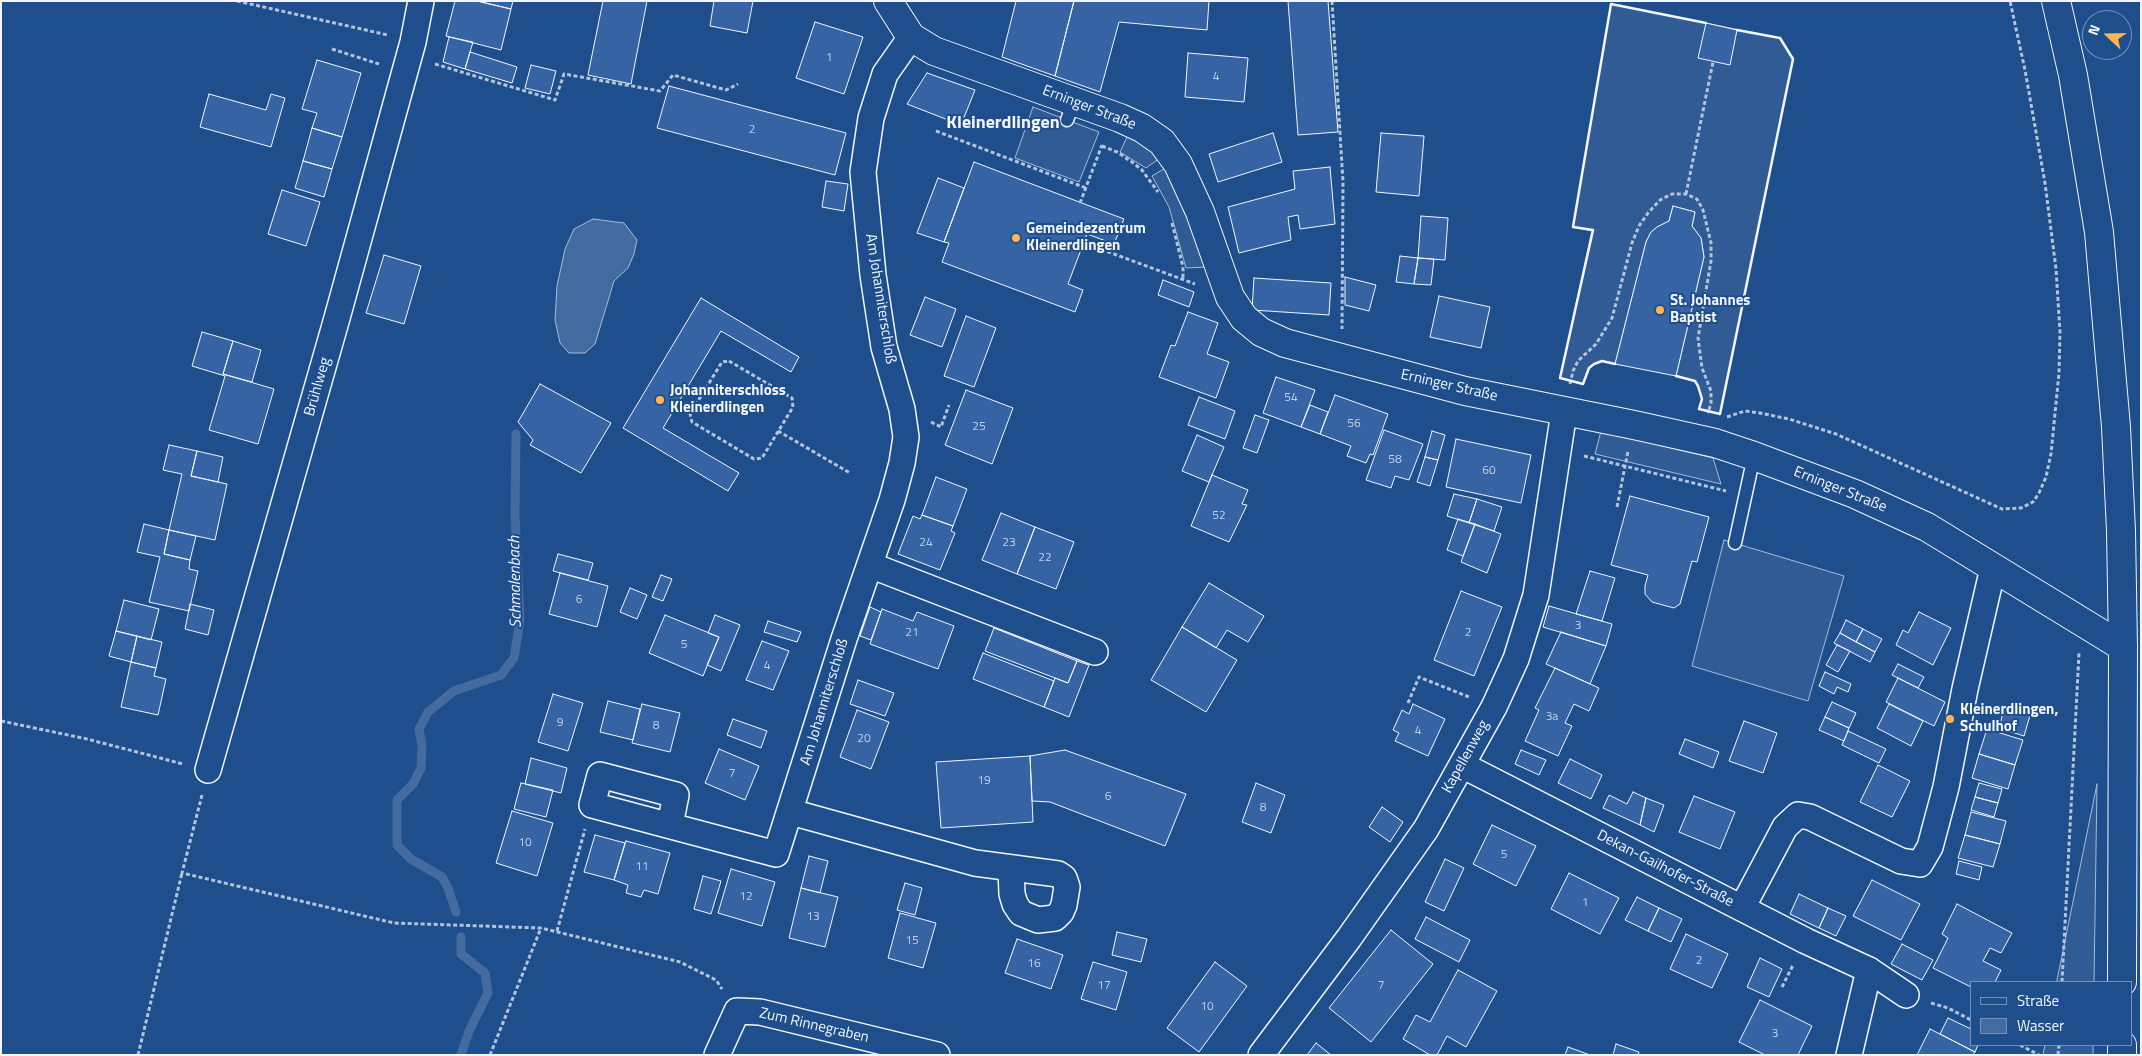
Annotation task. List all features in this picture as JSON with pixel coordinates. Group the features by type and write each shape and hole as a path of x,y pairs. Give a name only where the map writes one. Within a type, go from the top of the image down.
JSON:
{"street":[{"name":"Brühlweg","path":"208,770 409,57 421,1"},
{"name":"Erninger Straße","path":"888,1 911,36 934,51 1070,111 1113,116 1142,128 1162,142 1178,164 1200,212 1230,296 1244,318 1261,332 1285,344 1465,391 1634,425 1708,442 1754,456 1856,494 1927,527 2123,647"},
{"path":"2056,1 2073,75 2099,232 2116,427 2121,531 2123,647 2122,981"},
{"name":"Am Johanniterschloß","path":"592,805 776,854 902,464 906,437 902,409 884,348 873,274 863,172 871,118 885,74 911,36"},
{"name":"Kapellenweg","path":"1261,1055 1349,938 1426,829 1494,707 1516,659 1536,595 1560,449 1564,412"},
{"path":"870,565 1095,652"},
{"path":"1742,908 1785,827 1798,815 1810,817 1901,861 1920,864 1930,847 1946,787 1965,689 1993,568"},
{"name":"Dekan-Gailhofer-Straße","path":"1462,765 1806,941 1869,970 1906,995"},
{"path":"790,812 974,863 1011,868"},
{"path":"1849,1055 1869,970"},
{"path":"716,1055 737,1011"},
{"name":"Zum Rinnegraben","path":"737,1011 760,1012 937,1055"}],"lane":[{"path":"1735,543 1754,456"}],"path":[{"path":"237,1 409,57 555,100 564,74 660,91 674,75 726,90 738,84"},
{"path":"1332,1 1343,182 1342,360"},
{"path":"1708,442 1720,422 1729,415 1746,411 1760,413 1789,419 1836,434 2002,509 2021,508 2032,502 2039,493 2046,477 2051,454 2059,373 2060,332 2056,269 2045,183 2025,70 2010,1"},
{"path":"332,49 409,57"},
{"path":"1686,194 1713,62"},
{"path":"1080,203 1113,116"},
{"path":"936,131 1086,188"},
{"path":"1102,146 1117,152 1137,166 1160,196"},
{"path":"1564,412 1572,371 1578,361 1604,332 1612,318 1632,243 1639,226 1660,200 1672,194 1686,194 1697,199 1703,210 1711,243 1711,261 1698,338 1702,368 1711,391 1708,442"},
{"path":"1170,219 1180,253 1183,279"},
{"path":"1095,247 1205,287 1226,284"},
{"path":"729,361 792,398 793,407 778,431 762,458 754,459 692,422 690,414 722,362 729,361"},
{"path":"1617,507 1634,425"},
{"path":"778,431 850,474"},
{"path":"1560,449 1746,496"},
{"path":"2062,981 2080,620"},
{"path":"1408,703 1419,677 1494,707"},
{"path":"1,721 87,739 208,770 138,1055"},
{"path":"557,931 592,805"},
{"path":"182,873 394,923 541,928 557,931 680,962 716,980 737,1011"},
{"path":"490,1055 541,928"},
{"path":"1906,995 1948,1008 1970,1019"},
{"path":"2022,1046 2039,1055"}],"shaded area":[{"path":"1611,4 1780,38 1793,59 1720,414 1699,409 1702,399 1695,381 1676,376 1704,257 1701,238 1692,226 1695,212 1673,206 1669,221 1651,232 1646,242 1615,364 1602,361 1594,364 1589,368 1583,384 1560,378 1592,231 1573,227"},
{"path":"1033,107 1099,132 1079,182 1015,158"},
{"path":"1128,135 1140,140 1160,158 1146,168 1120,152"},
{"path":"1167,167 1207,267 1186,268 1169,207 1152,176"},
{"path":"1601,431 1713,458 1721,484 1595,454"},
{"path":"1724,540 1844,576 1808,701 1692,666"},
{"path":"2097,784 2094,981 2057,980"},
{"path":"2045,1046 2093,1046 2093,1055 2043,1055"}],"water":[{"path":"593,219 624,223 637,240 628,268 614,281 595,344 585,353 569,353 560,343 555,320 557,286 565,249 574,229"}],"building":[{"path":"455,1 477,1 511,9 501,50 446,36"},
{"path":"477,1 513,1 511,9"},
{"path":"603,1 647,1 631,84 588,75"},
{"path":"714,1 753,1 747,33 710,26"},
{"path":"1016,1 1074,1 1055,76 1002,57"},
{"path":"1074,1 1209,1 1207,30 1119,22 1100,92 1055,76"},
{"path":"1288,1 1328,1 1338,132 1298,135"},
{"path":"815,22 863,37 844,94 796,78"},
{"path":"1706,23 1737,30 1730,65 1698,58"},
{"path":"449,37 473,42 465,69 443,62"},
{"path":"470,52 517,67 512,83 465,69"},
{"path":"1188,53 1248,58 1244,102 1185,97"},
{"path":"317,60 361,73 342,137 312,128 317,113 302,109"},
{"path":"531,65 556,71 550,94 525,88"},
{"path":"927,73 975,90 961,125 907,104"},
{"path":"669,86 846,133 835,175 657,128"},
{"path":"209,94 266,110 271,94 285,98 271,147 200,127"},
{"path":"312,128 342,137 332,169 303,161"},
{"path":"1273,133 1282,162 1218,182 1209,154"},
{"path":"1381,133 1424,136 1419,196 1376,192"},
{"path":"303,161 332,169 324,197 295,188"},
{"name":"Gemeindezentrum Kleinerdlingen","path":"974,162 1124,219 1114,244 1087,234 1068,284 1083,290 1075,312 942,262 949,243 944,242"},
{"path":"1330,167 1335,224 1300,229 1298,215 1288,217 1291,240 1239,253 1228,207 1295,189 1293,171"},
{"path":"938,178 964,188 944,242 917,233"},
{"path":"826,181 848,184 844,211 822,207"},
{"path":"282,190 320,202 306,246 268,234"},
{"name":"St. Johannes Baptist","path":"1673,206 1695,212 1692,226 1701,238 1704,257 1676,376 1615,364 1646,242 1651,232 1669,221"},
{"path":"1421,216 1448,218 1445,260 1418,258"},
{"path":"384,255 421,266 404,324 366,313"},
{"path":"1400,256 1418,258 1414,284 1396,282"},
{"path":"1418,258 1434,259 1431,285 1414,284"},
{"path":"1345,277 1376,285 1369,311 1345,305"},
{"path":"1254,278 1331,283 1329,315 1252,310"},
{"path":"1163,280 1194,292 1189,307 1158,295"},
{"path":"1439,296 1490,307 1481,348 1430,337"},
{"path":"925,297 956,309 942,347 910,335"},
{"name":"Johanniterschloss Kleinerdlingen","path":"701,298 799,357 791,372 721,331 663,428 739,473 728,491 623,428"},
{"path":"1188,312 1218,323 1207,354 1229,362 1216,398 1159,377 1171,345 1175,346"},
{"path":"966,316 996,328 974,387 944,376"},
{"path":"202,332 233,341 223,374 274,389 258,444 209,430 225,376 192,366"},
{"path":"233,341 261,350 252,382 223,374"},
{"path":"1276,377 1315,390 1301,427 1263,413"},
{"path":"540,384 611,423 581,473 530,445 533,440 518,422"},
{"path":"966,390 1013,408 992,464 945,445"},
{"path":"1335,395 1388,414 1373,455 1370,454 1366,463 1347,456 1351,446 1320,434"},
{"path":"1199,397 1235,411 1225,439 1188,425"},
{"path":"1310,405 1328,412 1320,434 1301,427"},
{"path":"1255,415 1269,420 1257,453 1243,448"},
{"path":"1384,430 1423,444 1409,480 1395,476 1391,488 1366,480"},
{"path":"1432,431 1445,435 1438,460 1425,457"},
{"path":"1197,435 1224,447 1209,482 1182,471"},
{"path":"1456,439 1531,455 1521,503 1446,487"},
{"path":"169,445 197,451 191,476 227,484 215,540 169,530 182,474 163,470"},
{"path":"197,451 223,457 218,482 191,476"},
{"path":"1425,457 1438,460 1430,486 1417,482"},
{"path":"1212,475 1248,490 1242,504 1247,505 1229,542 1191,526"},
{"path":"936,477 967,489 953,526 922,515"},
{"path":"1454,494 1477,499 1469,523 1447,516"},
{"path":"1630,496 1709,517 1697,562 1692,561 1680,604 1674,608 1652,602 1645,594 1648,575 1611,565"},
{"path":"1477,499 1502,507 1494,531 1469,523"},
{"path":"1001,513 1035,527 1017,574 982,560"},
{"path":"922,515 953,526 951,531 955,533 940,570 898,554 913,516 920,519"},
{"path":"1458,519 1475,524 1463,556 1447,550"},
{"path":"144,524 169,530 164,554 190,560 189,569 198,571 189,611 149,602 160,557 137,552"},
{"path":"1475,524 1501,534 1487,573 1461,562"},
{"path":"1035,527 1074,542 1056,589 1017,574"},
{"path":"169,530 196,536 190,560 164,554"},
{"path":"558,554 593,563 588,580 553,571"},
{"path":"1590,571 1615,578 1602,621 1576,614"},
{"path":"560,573 608,586 597,627 549,614"},
{"path":"661,575 672,579 663,601 652,597"},
{"path":"1209,583 1264,616 1248,642 1227,630 1216,648 1182,627"},
{"path":"630,588 647,595 637,619 620,612"},
{"path":"1461,591 1502,607 1474,676 1434,660"},
{"path":"124,600 159,609 151,640 116,631"},
{"path":"190,604 214,610 208,635 185,629"},
{"path":"1549,606 1612,624 1606,646 1543,627"},
{"path":"870,607 881,612 871,640 860,636"},
{"path":"882,609 913,621 917,612 954,626 938,669 870,644"},
{"path":"1919,612 1951,628 1933,665 1896,645 1903,630 1908,633"},
{"path":"665,615 719,637 703,676 649,653"},
{"path":"715,615 740,625 721,671 707,665 719,637 708,633"},
{"path":"1846,620 1863,629 1856,642 1840,633"},
{"path":"768,621 801,632 797,642 764,632"},
{"path":"1182,627 1237,660 1206,712 1151,680"},
{"path":"994,628 1077,661 1068,683 985,651"},
{"path":"1863,629 1882,639 1875,652 1856,642"},
{"path":"116,631 137,636 131,662 109,656"},
{"path":"1561,632 1606,646 1590,684 1546,664"},
{"path":"1840,633 1875,652 1870,662 1834,643"},
{"path":"137,636 162,642 156,668 131,662"},
{"path":"762,641 789,651 773,690 746,680"},
{"path":"1837,645 1850,651 1838,672 1826,665"},
{"path":"983,653 1054,681 1044,707 973,679"},
{"path":"1077,661 1089,665 1069,717 1044,707 1055,678 1068,683"},
{"path":"131,662 156,668 154,676 166,679 158,715 121,707"},
{"path":"1898,664 1924,677 1918,688 1892,675"},
{"path":"1555,668 1599,688 1589,711 1574,704 1565,723 1572,726 1558,756 1525,741 1539,710 1535,708"},
{"path":"1825,672 1851,684 1848,692 1837,687 1834,694 1819,686"},
{"path":"1898,678 1945,702 1934,726 1886,702"},
{"path":"858,680 894,693 885,716 850,704"},
{"path":"553,694 583,703 568,751 538,742"},
{"path":"608,701 640,709 633,740 600,732"},
{"path":"1832,702 1856,713 1849,728 1825,717"},
{"path":"642,704 680,713 670,752 632,743"},
{"path":"1413,704 1445,719 1428,756 1395,741 1399,733 1393,730 1402,710 1409,714"},
{"path":"1889,704 1923,721 1911,746 1877,728"},
{"path":"2005,705 2031,712 2024,736 1999,728"},
{"path":"857,710 889,722 871,769 840,757"},
{"path":"1825,717 1849,728 1844,741 1819,730"},
{"path":"733,719 767,731 761,748 727,735"},
{"path":"1744,721 1777,733 1763,773 1729,761"},
{"path":"1987,729 2023,740 2015,765 1979,754"},
{"path":"1848,731 1886,749 1879,763 1842,745"},
{"path":"1685,739 1719,752 1713,768 1679,754"},
{"path":"719,749 759,766 745,800 705,783"},
{"path":"1065,750 1186,794 1165,846 1050,802 1032,801 1030,756"},
{"path":"1521,750 1546,760 1539,775 1515,764"},
{"path":"1979,754 2015,765 2008,789 1972,778"},
{"path":"1030,756 1033,822 941,828 936,762"},
{"path":"531,758 567,768 561,793 525,784"},
{"path":"1570,759 1602,775 1591,799 1558,783"},
{"path":"1878,765 1910,781 1892,817 1860,802"},
{"path":"521,783 553,790 546,817 514,809"},
{"path":"1256,783 1285,795 1271,833 1242,822"},
{"path":"1979,783 2002,789 1998,803 1975,797"},
{"path":"1633,792 1646,798 1640,825 1603,808 1609,795 1627,804"},
{"path":"1694,796 1735,812 1720,849 1679,832"},
{"path":"1975,797 1998,803 1994,817 1971,810"},
{"path":"1646,798 1664,805 1654,832 1640,825"},
{"path":"1382,807 1403,822 1390,842 1369,827"},
{"path":"512,811 553,823 537,876 496,863"},
{"path":"1971,812 2006,821 2000,844 1965,835"},
{"path":"1492,825 1536,846 1516,886 1473,864"},
{"path":"595,835 625,843 614,880 584,872"},
{"path":"1965,835 2000,844 1993,867 1958,858"},
{"path":"626,841 670,853 658,894 644,890 641,897 626,893 628,885 614,880"},
{"path":"809,856 828,861 820,893 801,888"},
{"path":"1445,859 1464,868 1444,911 1425,902"},
{"path":"1959,861 1982,867 1979,880 1956,874"},
{"path":"731,869 775,882 762,926 718,913"},
{"path":"1569,873 1619,898 1600,934 1551,909"},
{"path":"703,876 721,881 711,914 694,909"},
{"path":"1872,880 1920,904 1901,940 1853,916"},
{"path":"905,883 922,888 915,915 897,910"},
{"path":"801,888 838,897 825,947 789,938"},
{"path":"1799,894 1828,908 1819,928 1790,914"},
{"path":"1637,897 1659,908 1648,931 1625,920"},
{"path":"1957,904 2012,933 2001,953 1990,948 1983,961 2001,970 1996,981 1970,981 1970,986 1933,968 1948,938 1942,934"},
{"path":"1659,908 1682,919 1671,942 1648,931"},
{"path":"1828,908 1846,916 1836,936 1819,928"},
{"path":"900,913 936,923 923,968 888,958"},
{"path":"1426,917 1470,940 1459,962 1415,939"},
{"path":"1391,930 1433,964 1371,1042 1329,1008"},
{"path":"1117,932 1147,939 1141,962 1112,955"},
{"path":"1686,934 1728,954 1712,988 1670,969"},
{"path":"1017,939 1063,955 1051,989 1005,973"},
{"path":"1902,944 1933,960 1922,980 1891,964"},
{"path":"1760,958 1782,969 1769,997 1747,987"},
{"path":"1093,962 1127,972 1116,1010 1081,999"},
{"path":"1215,962 1247,986 1199,1052 1167,1028"},
{"path":"1458,970 1497,991 1466,1047 1447,1036 1437,1055 1430,1055 1403,1039 1416,1015 1430,1022"},
{"path":"1760,1000 1812,1026 1798,1055 1765,1055 1739,1042"},
{"path":"1948,1018 1970,1029 1970,1046 1978,1046 1975,1052 1940,1034"},
{"path":"1930,1029 1975,1052 1973,1055 1917,1055"},
{"path":"1316,1043 1331,1055 1307,1055"},
{"path":"1616,1044 1639,1052 1638,1055 1613,1055"},
{"path":"1568,1047 1590,1055 1565,1055"}],"waterway":[{"name":"Schmalenbach","path":"456,912 442,877 411,859 397,845 397,800 413,784 421,768 422,745 419,729 428,712 454,691 501,675 514,658 520,620 515,515 516,434"},
{"name":"Schmalenbach","path":"461,937 461,954 485,973 488,993 469,1031 461,1055"}],"wall":[{"path":"1615,364 1602,361 1594,364 1589,368 1583,384 1560,378 1593,230 1573,227 1611,4 1706,23"},
{"path":"1676,376 1695,381 1702,399 1699,409 1720,414 1793,59 1780,38 1737,30"}],"place":[{"name":"Gemeindezentrum Kleinerdlingen","path":"1016,238"},
{"name":"St. Johannes Baptist","path":"1660,310"},
{"name":"Johanniterschloss Kleinerdlingen","path":"660,400"},
{"name":"Kleinerdlingen, Schulhof","path":"1950,719"}],"district":[{"name":"Kleinerdlingen","path":"1003,124"}]}
